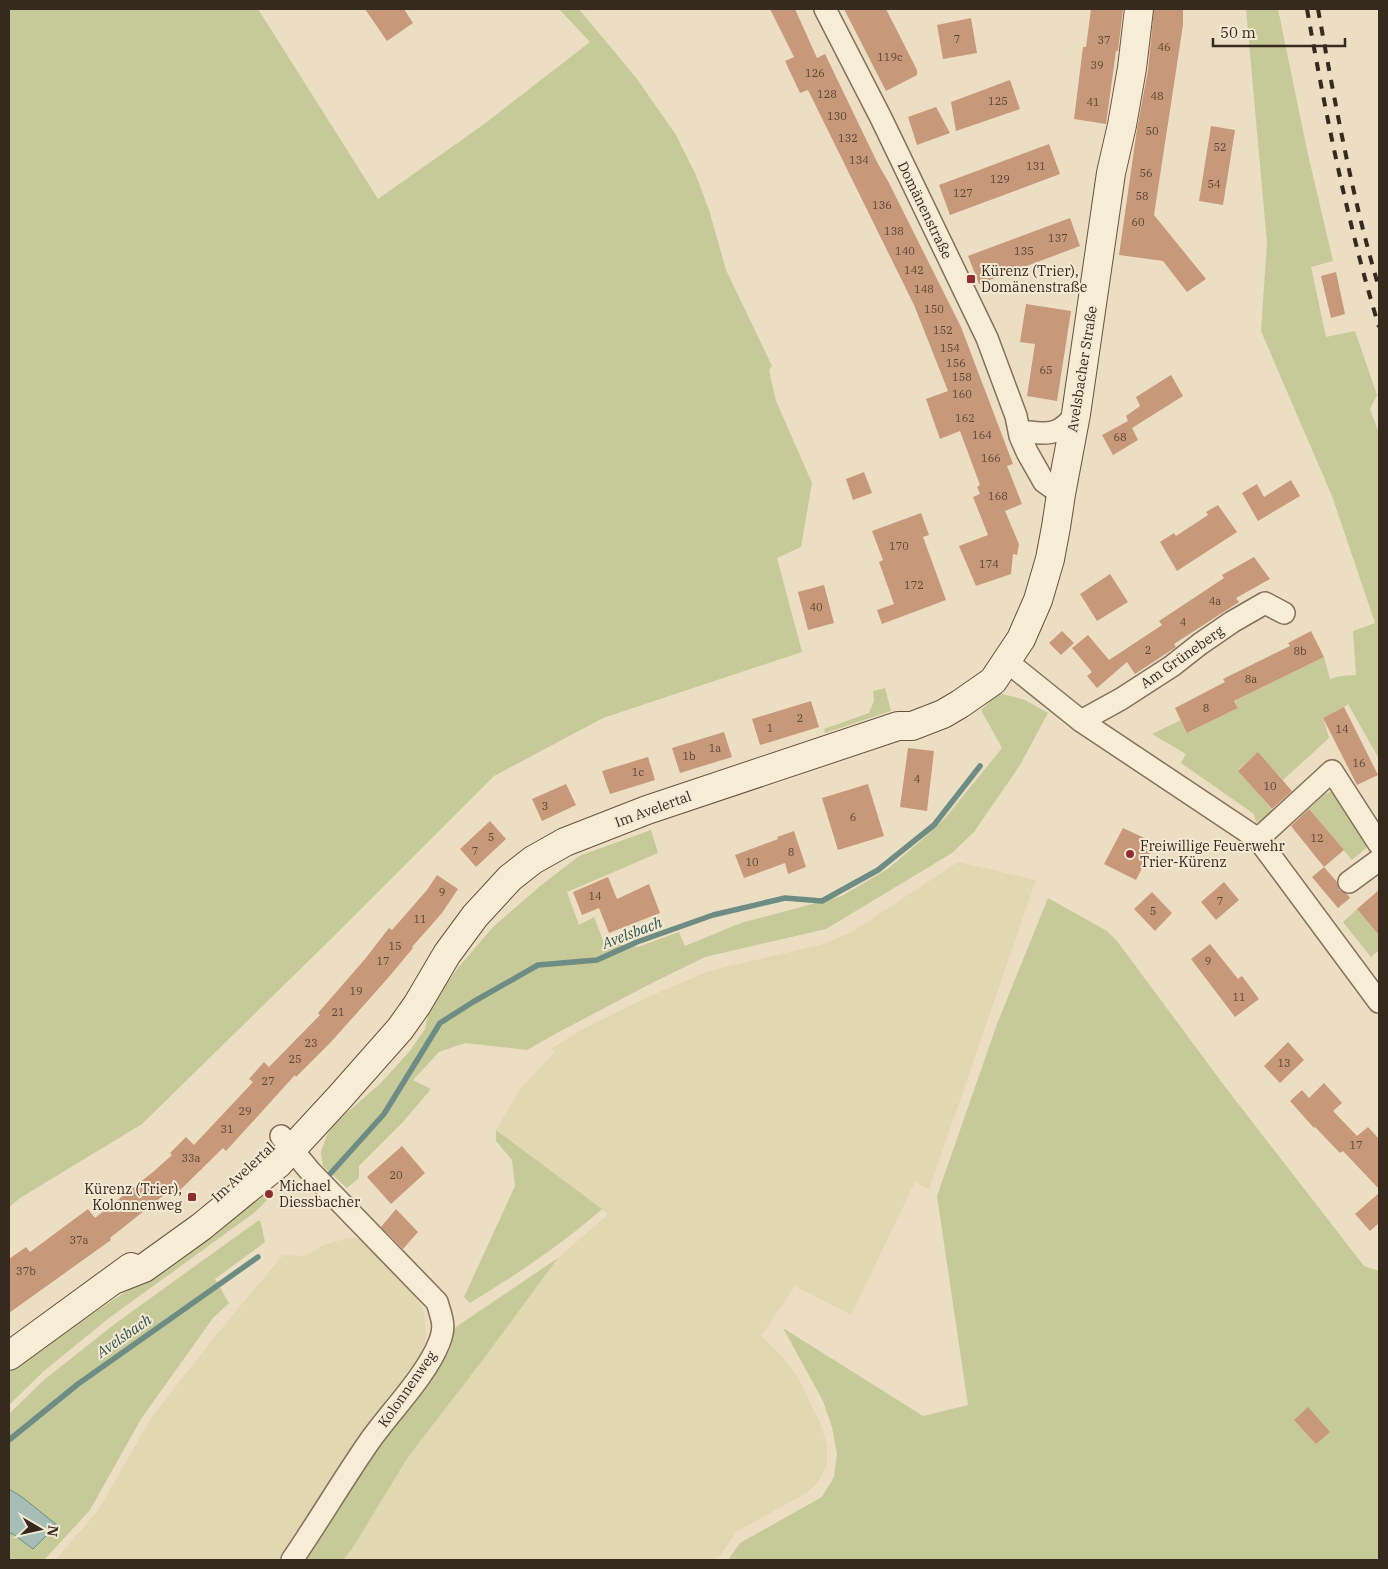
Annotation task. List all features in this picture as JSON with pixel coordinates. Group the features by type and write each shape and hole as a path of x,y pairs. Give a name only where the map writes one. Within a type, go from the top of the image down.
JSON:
{"main road":[{"name":"Avelsbacher Straße","path":"1006,660 1021,639 1038,600 1053,543 1076,414 1111,173 1132,68 1139,9"},
{"name":"Im Avelertal","path":"287,1142 339,1098 400,1029 417,1005 447,954 475,916 510,878 533,860 565,842 647,810 898,726 903,720 967,682 994,663 1006,660"},
{"name":"Im Avelertal","path":"287,1142 419,979 447,954"},
{"path":"9,1356 116,1278 144,1268 201,1227 278,1164 287,1142"}],"street":[{"name":"Domänenstraße","path":"825,9 881,118 987,338 1022,424 1020,436 1027,452 1044,482 1061,494"},
{"path":"1022,424 1044,434 1057,432 1066,427 1076,414"},
{"name":"Am Grüneberg","path":"1081,721 1121,699 1172,666 1232,622 1265,603 1284,613"},
{"path":"1006,660 1081,721 1258,839 1379,1002"},
{"path":"1258,839 1332,771 1379,844"},
{"path":"1349,882 1379,860"},
{"name":"Kolonnenweg","path":"287,1142 309,1170 437,1302 444,1325 440,1342 421,1374 370,1442 292,1560"}],"shaded area":[{"path":"958,862 1036,880 929,1190 915,1182 851,1315 795,1286 761,1336 780,1354 799,1379 820,1423 827,1445 827,1464 819,1481 808,1492 736,1532 717,1560 343,1560 352,1549 408,1457 558,1258 608,1214 496,1130 521,1088 555,1052 551,1049 581,1030 646,998 709,971 824,944 852,932"},
{"path":"348,1238 364,1239 415,1289 424,1312 426,1338 419,1360 283,1560 55,1560 97,1512 150,1420 211,1341 283,1255 306,1256 323,1245"}],"green space":[{"path":"9,9 258,9 378,199 483,125 590,42 559,9 579,9 637,79 676,135 695,173 709,210 726,270 772,366 769,370 776,401 812,483 801,547 777,558 802,652 603,718 494,776 142,1124 20,1198 9,1207"},
{"path":"1246,9 1278,9 1307,150 1333,261 1311,267 1326,337 1355,331 1377,395 1370,409 1379,433 1379,759 1348,704 1323,718 1329,738 1283,780 1258,753 1238,770 1272,810 1271,819 1256,822 1254,814 1181,763 1186,754 1152,734 1181,720 1188,733 1238,708 1235,701 1324,657 1330,679 1356,675 1353,631 1375,623 1332,496 1261,331 1267,243"},
{"path":"885,688 891,711 825,733 824,729 869,713 874,701 873,691"},
{"path":"999,693 1025,700 1048,713 1020,765 974,832 952,853 826,929 705,957 527,1050 465,1043 439,1052 413,1080 431,1089 402,1123 359,1166 359,1178 347,1188 323,1166 321,1152 327,1135 335,1123 381,1083 409,1052 425,1029 430,1006 458,968 493,927 539,887 579,856 651,830 658,853 567,892 579,925 594,917 604,943 638,947 679,932 685,946 741,923 842,896 889,868 925,837 946,817 1002,748 981,710"},
{"path":"1333,791 1368,843 1366,848 1352,860 1309,809 1325,794"},
{"path":"1048,898 1107,931 1117,941 1226,1088 1364,1266 1379,1271 1379,1560 728,1560 740,1543 822,1497 834,1477 837,1454 832,1427 823,1401 783,1328 923,1416 968,1405 937,1196 997,1024"},
{"path":"1357,909 1374,929 1379,925 1379,950 1371,957 1343,922"},
{"path":"496,1130 602,1209 538,1259 470,1303 464,1297 515,1186 512,1160 496,1141"},
{"path":"266,1192 270,1197 254,1213 109,1318 44,1371 9,1405 9,1372 35,1352 209,1236"},
{"path":"259,1220 265,1242 215,1279 229,1303 213,1318 141,1419 90,1510 44,1560 9,1560 9,1533 29,1546 44,1538 57,1525 9,1489 9,1414 45,1379 116,1323"},
{"path":"558,1258 408,1457 352,1549 343,1560 302,1560 377,1449 441,1365 450,1349 453,1329"}],"water":[{"path":"9,1489 57,1525 33,1549 9,1533"}],"building":[{"path":"365,9 404,9 413,23 387,41"},
{"path":"770,9 795,9 817,58 825,54 878,164 961,327 1013,464 1007,466 1022,504 1005,511 1019,544 1017,555 1013,554 1011,574 976,586 959,546 988,535 973,497 980,494 977,487 980,485 960,431 940,439 926,399 948,391 914,305 808,90 800,93 785,61 794,57"},
{"path":"844,9 886,9 917,70 917,75 886,91"},
{"path":"1091,9 1123,9 1106,124 1074,119 1083,47 1086,47"},
{"path":"1154,9 1183,9 1183,25 1154,215 1206,279 1187,292 1163,261 1119,255 1137,129 1148,70"},
{"path":"971,18 977,53 943,59 937,25"},
{"path":"1010,80 1020,109 956,131 951,102"},
{"path":"936,107 950,133 917,145 908,117"},
{"path":"1211,126 1235,130 1223,205 1199,201"},
{"path":"1049,144 1060,174 950,215 939,185"},
{"path":"1070,218 1080,246 979,284 968,256"},
{"path":"1336,272 1345,314 1331,318 1321,276"},
{"path":"1026,304 1071,311 1057,401 1027,396 1035,344 1020,342"},
{"path":"1171,375 1183,396 1132,428 1138,440 1113,455 1102,435 1128,421 1126,416 1140,406 1136,397"},
{"path":"864,472 872,493 853,500 846,479"},
{"path":"1291,480 1300,496 1258,521 1242,493 1257,484 1264,497"},
{"path":"1218,505 1237,532 1177,571 1160,542 1174,533 1176,536 1208,515 1206,512"},
{"path":"921,513 929,535 923,537 946,600 882,624 877,610 894,604 879,562 883,560 872,531"},
{"path":"1254,557 1270,579 1236,598 1239,602 1174,644 1176,647 1135,674 1127,662 1097,688 1087,676 1092,672 1072,648 1088,635 1109,660 1162,625 1159,621 1224,578 1222,575"},
{"path":"1110,574 1128,602 1097,621 1080,594"},
{"path":"824,585 834,623 808,630 798,592"},
{"path":"1062,631 1074,643 1061,655 1049,643"},
{"path":"1311,631 1324,657 1234,701 1238,708 1187,733 1175,708 1225,682 1223,679 1290,646 1288,643"},
{"path":"811,701 819,727 760,745 752,719"},
{"path":"1344,707 1378,775 1357,785 1323,718"},
{"path":"724,732 732,757 680,773 672,748"},
{"path":"908,748 934,751 927,811 900,807"},
{"path":"1258,752 1292,791 1272,809 1238,771"},
{"path":"648,757 655,780 610,794 602,771"},
{"path":"566,784 576,805 542,821 532,799"},
{"path":"868,784 884,836 838,850 822,798"},
{"path":"1309,809 1344,850 1324,867 1291,826"},
{"path":"490,821 506,839 476,867 460,849"},
{"name":"Freiwillige Feuerwehr Trier-Kürenz","path":"1123,828 1155,843 1136,880 1104,864"},
{"path":"794,831 806,867 788,874 785,863 744,878 735,855"},
{"path":"1324,867 1337,882 1339,890 1350,898 1338,908 1312,877"},
{"path":"437,875 458,889 442,913 331,1042 296,1077 295,1075 226,1151 223,1148 174,1196 169,1191 110,1238 111,1240 9,1313 9,1259 26,1247 30,1252 88,1209 95,1218 153,1172 172,1155 170,1153 186,1137 194,1145 253,1082 249,1079 264,1062 269,1067 320,1015 318,1013 389,928 392,930 427,890"},
{"path":"608,877 617,899 649,884 660,913 609,933 599,908 582,915 573,892"},
{"path":"1224,882 1239,900 1216,920 1201,902"},
{"path":"1379,890 1379,935 1357,909"},
{"path":"1152,892 1172,913 1155,931 1134,909"},
{"path":"1210,944 1238,979 1242,976 1259,999 1235,1017 1191,959"},
{"path":"1288,1042 1304,1060 1280,1083 1264,1066"},
{"path":"1324,1083 1342,1103 1333,1111 1357,1136 1368,1127 1379,1139 1379,1189 1343,1151 1340,1153 1314,1128 1290,1101 1302,1090 1309,1098"},
{"path":"402,1146 425,1173 391,1204 367,1177"},
{"path":"1379,1193 1379,1223 1370,1231 1355,1214"},
{"path":"396,1209 418,1232 403,1249 381,1227"},
{"path":"1308,1407 1330,1432 1316,1444 1294,1420"}],"waterway":[{"name":"Avelsbach","path":"330,1174 384,1114 440,1023 473,1002 538,965 597,960 637,942 713,915 785,898 822,901 878,870 934,825 980,766"},
{"name":"Avelsbach","path":"9,1440 78,1384 258,1257"}],"railway":[{"path":"1307,9 1339,173 1358,253 1379,327"},
{"path":"1318,9 1352,185 1379,288"}],"place":[{"name":"Kürenz (Trier), Domänenstraße","path":"971,279"},
{"name":"Freiwillige Feuerwehr Trier-Kürenz","path":"1130,854"},
{"name":"Michael Diessbacher","path":"269,1194"},
{"name":"Kürenz (Trier), Kolonnenweg","path":"192,1197"}]}
